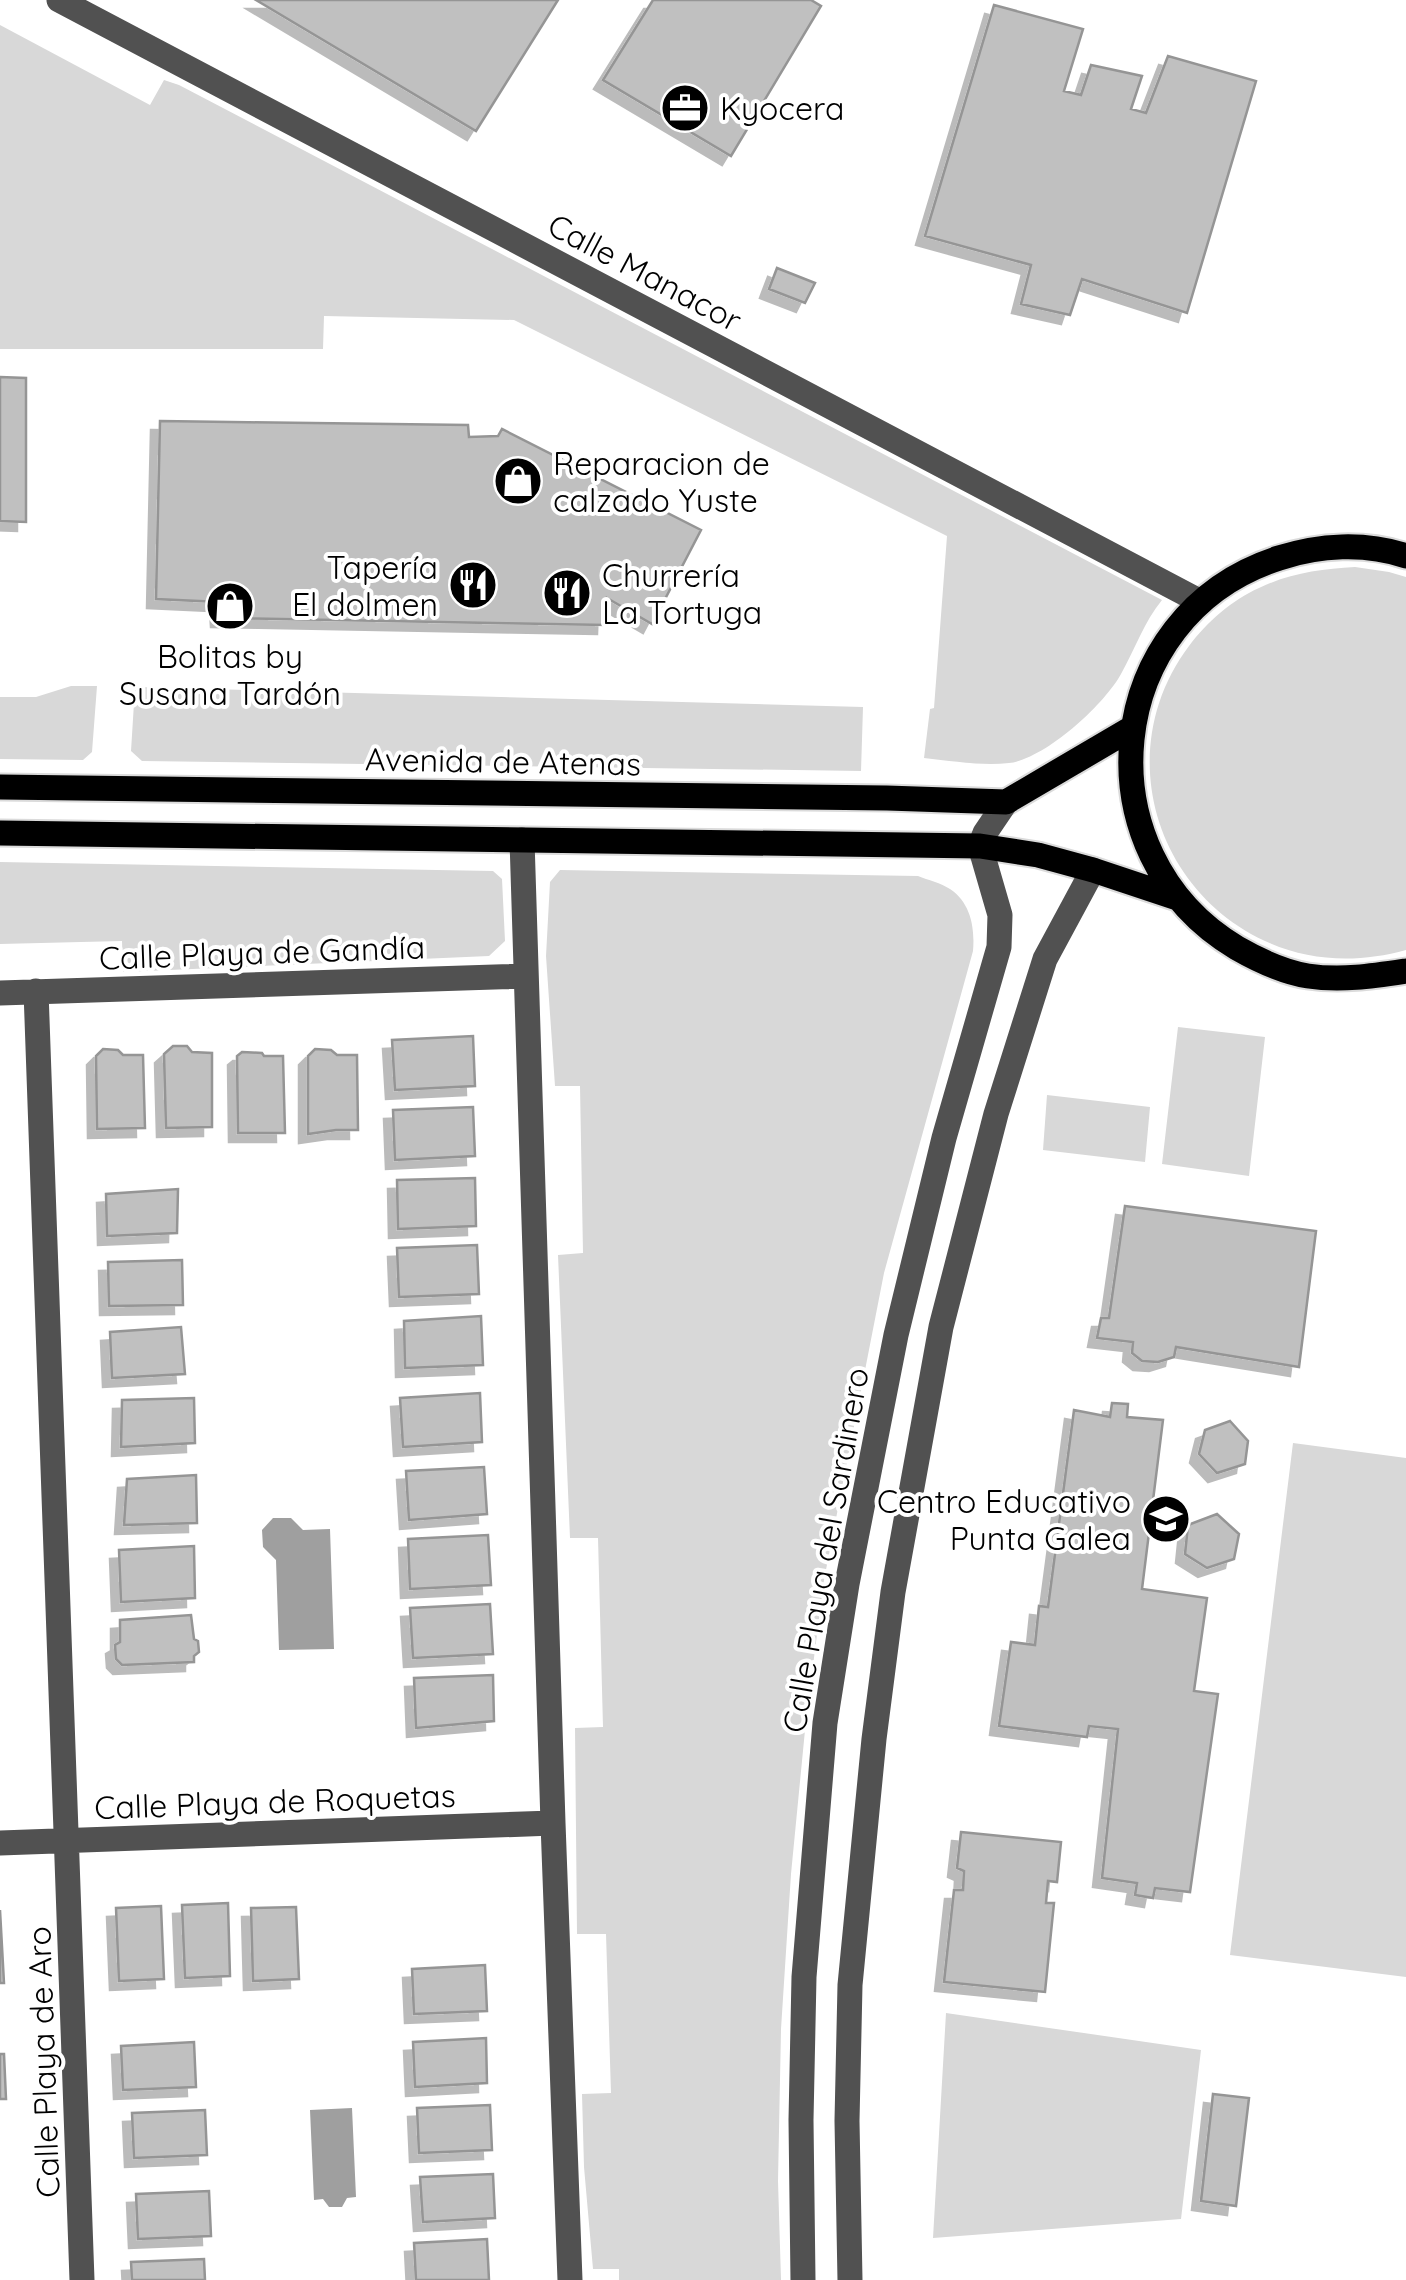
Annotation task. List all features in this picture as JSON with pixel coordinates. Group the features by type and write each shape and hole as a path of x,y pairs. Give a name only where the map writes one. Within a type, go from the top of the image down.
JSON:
{"main road":[{"path":"1406,556 1347,546 1302,551 1258,565 1200,602 1180,623 1149,672 1132,728 1129,764 1132,800 1142,836 1157,868 1177,898 1214,934 1258,960 1306,976 1357,979 1406,971"},
{"path":"1006,802 1132,728"},
{"name":"Avenida de Atenas","path":"0,787 1006,802"},
{"path":"0,833 980,846 1038,855 1177,898"}],"street":[{"name":"Calle Manacor","path":"59,0 1200,602"},
{"path":"980,846 1006,802"},
{"path":"522,840 570,2280"},
{"name":"Calle Playa del Sardinero","path":"803,2280 804,1977 825,1723 847,1584 896,1335 944,1138 999,947 1000,915 980,846"},
{"path":"850,2280 850,1985 874,1740 894,1592 942,1328 996,1114 1045,959 1094,870"},
{"name":"Calle Playa de Gandía","path":"0,993 526,976"},
{"name":"Calle Playa de Aro","path":"36,992 82,2280"},
{"name":"Calle Playa de Roquetas","path":"0,1843 553,1824"}],"shaded area":[{"path":"0,25 150,105 164,80 179,85 1162,600 1113,687 1088,715 1056,741 1009,763 924,758 930,709 934,708 947,536 514,320 324,316 323,349 0,349"},
{"path":"1355,567 1406,577 1406,950 1370,957 1317,957 1265,941 1226,917 1195,887 1171,851 1156,812 1150,770 1153,727 1166,686 1189,646 1212,620 1239,599 1271,583 1306,573"},
{"path":"71,686 97,686 92,752 83,760 0,759 0,697 36,697"},
{"path":"135,687 863,707 861,771 142,761 131,751"},
{"path":"0,862 493,871 502,879 505,941 489,956 123,972 122,941 0,944"},
{"path":"560,870 918,876 957,895 972,925 973,951 884,1273 824,1580 791,1874 781,2029 781,2280 619,2280 619,2269 593,2269 582,2094 611,2093 606,1934 577,1934 575,1728 603,1727 598,1538 570,1538 558,1255 583,1253 580,1086 555,1086 546,956 550,882"},
{"path":"1178,1027 1265,1037 1249,1176 1162,1164"},
{"path":"1047,1095 1150,1107 1145,1162 1043,1150"},
{"path":"1293,1443 1406,1458 1406,1977 1230,1955"},
{"path":"273,1518 291,1518 303,1530 330,1529 334,1649 279,1650 276,1560 263,1547 262,1530"},
{"path":"946,2013 1201,2050 1181,2219 933,2238"},
{"path":"352,2108 356,2197 347,2198 342,2207 329,2207 323,2199 314,2200 310,2110"}],"building":[{"path":"256,0 558,0 476,131"},
{"path":"653,0 811,0 821,6 731,156 603,80"},
{"path":"994,5 1083,29 1064,91 1081,95 1091,65 1142,76 1131,109 1146,113 1168,56 1256,81 1187,313 1082,279 1070,315 1021,304 1031,265 925,236"},
{"path":"777,268 815,283 805,303 769,289"},
{"path":"0,377 26,378 26,522 0,521"},
{"path":"160,421 468,425 469,437 498,436 502,429 701,530 652,624 607,598 606,625 220,618 219,602 156,599"},
{"path":"473,1036 475,1086 395,1090 392,1040"},
{"path":"173,1046 212,1053 212,1127 166,1128 164,1054"},
{"path":"103,1049 143,1055 145,1128 97,1129 96,1056"},
{"path":"315,1049 357,1055 358,1130 308,1134 308,1056"},
{"path":"242,1052 283,1056 285,1133 238,1133 237,1056"},
{"path":"473,1107 475,1156 395,1160 393,1110"},
{"path":"475,1178 476,1226 398,1229 397,1180"},
{"path":"178,1189 177,1233 107,1236 106,1194"},
{"path":"1125,1206 1316,1231 1299,1367 1176,1347 1174,1357 1142,1361 1132,1353 1133,1342 1097,1338 1101,1318 1109,1318"},
{"path":"477,1245 479,1294 399,1297 397,1248"},
{"path":"182,1260 183,1305 109,1306 108,1262"},
{"path":"481,1316 483,1365 405,1368 404,1321"},
{"path":"181,1327 185,1374 112,1378 110,1332"},
{"path":"480,1393 482,1442 403,1447 400,1398"},
{"path":"194,1398 195,1443 121,1447 122,1400"},
{"path":"1112,1403 1128,1404 1127,1417 1163,1420 1142,1589 1207,1598 1194,1691 1218,1694 1190,1892 1155,1888 1153,1898 1135,1895 1137,1883 1102,1878 1118,1729 1089,1726 1087,1737 999,1726 1011,1642 1035,1645 1039,1606 1048,1607 1074,1410 1110,1417"},
{"path":"1230,1421 1248,1441 1245,1464 1217,1473 1199,1454 1205,1430"},
{"path":"484,1467 487,1514 409,1520 406,1471"},
{"path":"196,1475 197,1523 124,1525 127,1479"},
{"path":"1217,1514 1239,1534 1234,1559 1207,1568 1185,1554 1188,1525"},
{"path":"488,1535 491,1585 410,1589 408,1539"},
{"path":"194,1546 195,1598 121,1602 119,1550"},
{"path":"490,1604 493,1654 413,1658 410,1608"},
{"path":"191,1615 199,1652 194,1662 122,1665 116,1659 120,1620"},
{"path":"493,1675 494,1721 416,1728 414,1678"},
{"path":"961,1832 1061,1842 1057,1882 1048,1881 1046,1903 1054,1903 1045,1992 944,1982 954,1890 963,1890 964,1871 957,1868"},
{"path":"228,1903 230,1976 185,1978 182,1905"},
{"path":"161,1906 164,1979 119,1981 116,1908"},
{"path":"296,1907 299,1979 253,1981 251,1908"},
{"path":"0,1910 4,1983 0,1983"},
{"path":"485,1965 487,2011 414,2014 412,1969"},
{"path":"486,2038 487,2083 415,2087 413,2042"},
{"path":"194,2042 196,2087 123,2090 121,2046"},
{"path":"0,2054 4,2054 6,2099 0,2099"},
{"path":"1213,2094 1249,2098 1236,2206 1201,2201"},
{"path":"490,2105 492,2150 419,2153 417,2108"},
{"path":"205,2110 207,2155 134,2158 132,2113"},
{"path":"493,2174 495,2218 423,2222 420,2177"},
{"path":"209,2191 211,2236 138,2239 136,2194"},
{"path":"487,2239 489,2280 416,2280 414,2243"},
{"path":"204,2259 205,2280 132,2280 131,2262"}],"place":[{"name":"Kyocera","path":"685,108"},
{"name":"Reparacion de calzado Yuste","path":"518,481"},
{"name":"Tapería El dolmen","path":"473,585"},
{"name":"Churrería La Tortuga","path":"567,593"},
{"name":"Bolitas by Susana Tardón","path":"230,606"},
{"name":"Centro Educativo Punta Galea","path":"1166,1519"}]}
